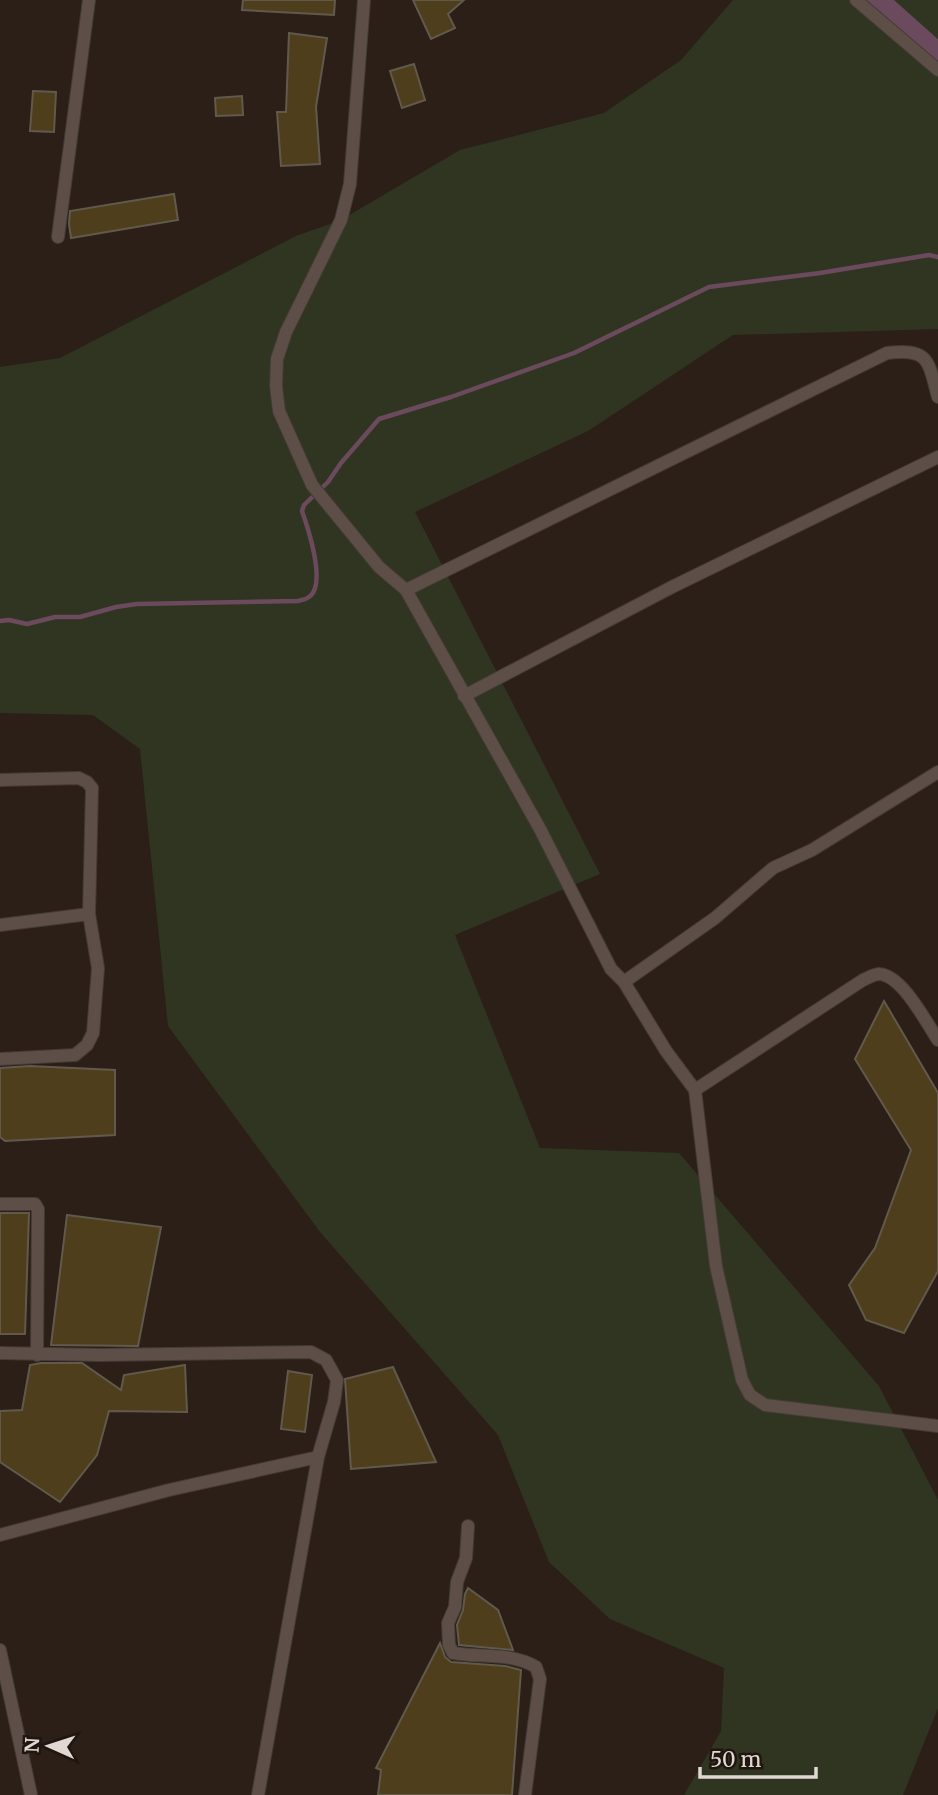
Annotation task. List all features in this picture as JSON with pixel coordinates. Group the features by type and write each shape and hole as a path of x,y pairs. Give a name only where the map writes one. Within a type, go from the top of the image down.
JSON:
{"street":[{"path":"58,237 89,0"},
{"path":"364,0 350,184 341,220 286,332 277,359 279,411 312,485 379,567 406,590 540,829 611,969 624,982 666,1051 695,1090 716,1266 742,1380 750,1395 765,1405 938,1426"},
{"path":"856,0 938,70"},
{"path":"406,590 887,353 908,350 923,356 930,366 938,397"},
{"path":"464,696 672,587 938,457"},
{"path":"624,982 715,918 773,867 812,850 938,772"},
{"path":"0,780 79,778 92,788 89,914 98,968 93,1033 87,1045 75,1055 0,1059"},
{"path":"0,925 89,914"},
{"path":"695,1090 863,980 877,974 891,977 911,998 938,1040"},
{"path":"0,1204 28,1202 35,1204 38,1209 37,1354"},
{"path":"0,1353 312,1352 326,1360 337,1380 334,1402 318,1457 258,1795"},
{"path":"0,1535 169,1490 318,1457"},
{"path":"468,1526 466,1558 457,1582 455,1607 448,1623 449,1645 453,1653 476,1657 500,1656 536,1667 540,1679 525,1795"},
{"path":"0,1650 31,1795"}],"green space":[{"path":"733,0 938,0 938,329 733,335 588,431 415,512 600,874 455,935 540,1148 679,1153 879,1386 938,1500 938,1708 903,1795 684,1795 721,1731 724,1668 610,1619 549,1562 498,1435 320,1232 168,1026 140,749 93,715 0,713 0,367 60,358 296,236 341,220 460,150 604,113 681,60"}],"building":[{"path":"243,0 335,0 334,15 242,10"},
{"path":"413,0 464,0 448,14 455,28 431,39"},
{"path":"289,33 327,38 316,107 320,164 281,166 277,112 286,112"},
{"path":"414,64 425,100 402,108 390,71"},
{"path":"33,91 56,92 54,132 30,131"},
{"path":"242,96 243,115 216,116 215,98"},
{"path":"174,194 178,220 71,238 70,211"},
{"path":"884,1001 938,1093 938,1271 904,1333 866,1320 849,1285 875,1248 911,1150 855,1059"},
{"path":"30,1066 115,1070 115,1135 5,1141 0,1137 0,1068"},
{"path":"0,1213 29,1213 25,1334 0,1334"},
{"path":"67,1215 161,1227 138,1346 51,1345"},
{"path":"82,1363 121,1390 124,1375 185,1365 187,1412 109,1411 97,1455 60,1502 0,1462 0,1411 22,1410 30,1365"},
{"path":"393,1367 436,1462 351,1469 345,1379"},
{"path":"288,1371 312,1375 305,1432 281,1429"},
{"path":"468,1588 498,1610 513,1650 459,1645 457,1625"},
{"path":"440,1643 445,1657 451,1662 505,1666 521,1670 512,1795 378,1795 381,1770 376,1768"}],"waterway":[{"path":"873,0 938,58"},
{"path":"0,621 27,624 55,617 80,617 137,604 305,599 314,591 316,569 312,543 302,511 304,505 328,482 379,419 451,397 574,353 709,287 820,273 929,255 938,257"}]}
